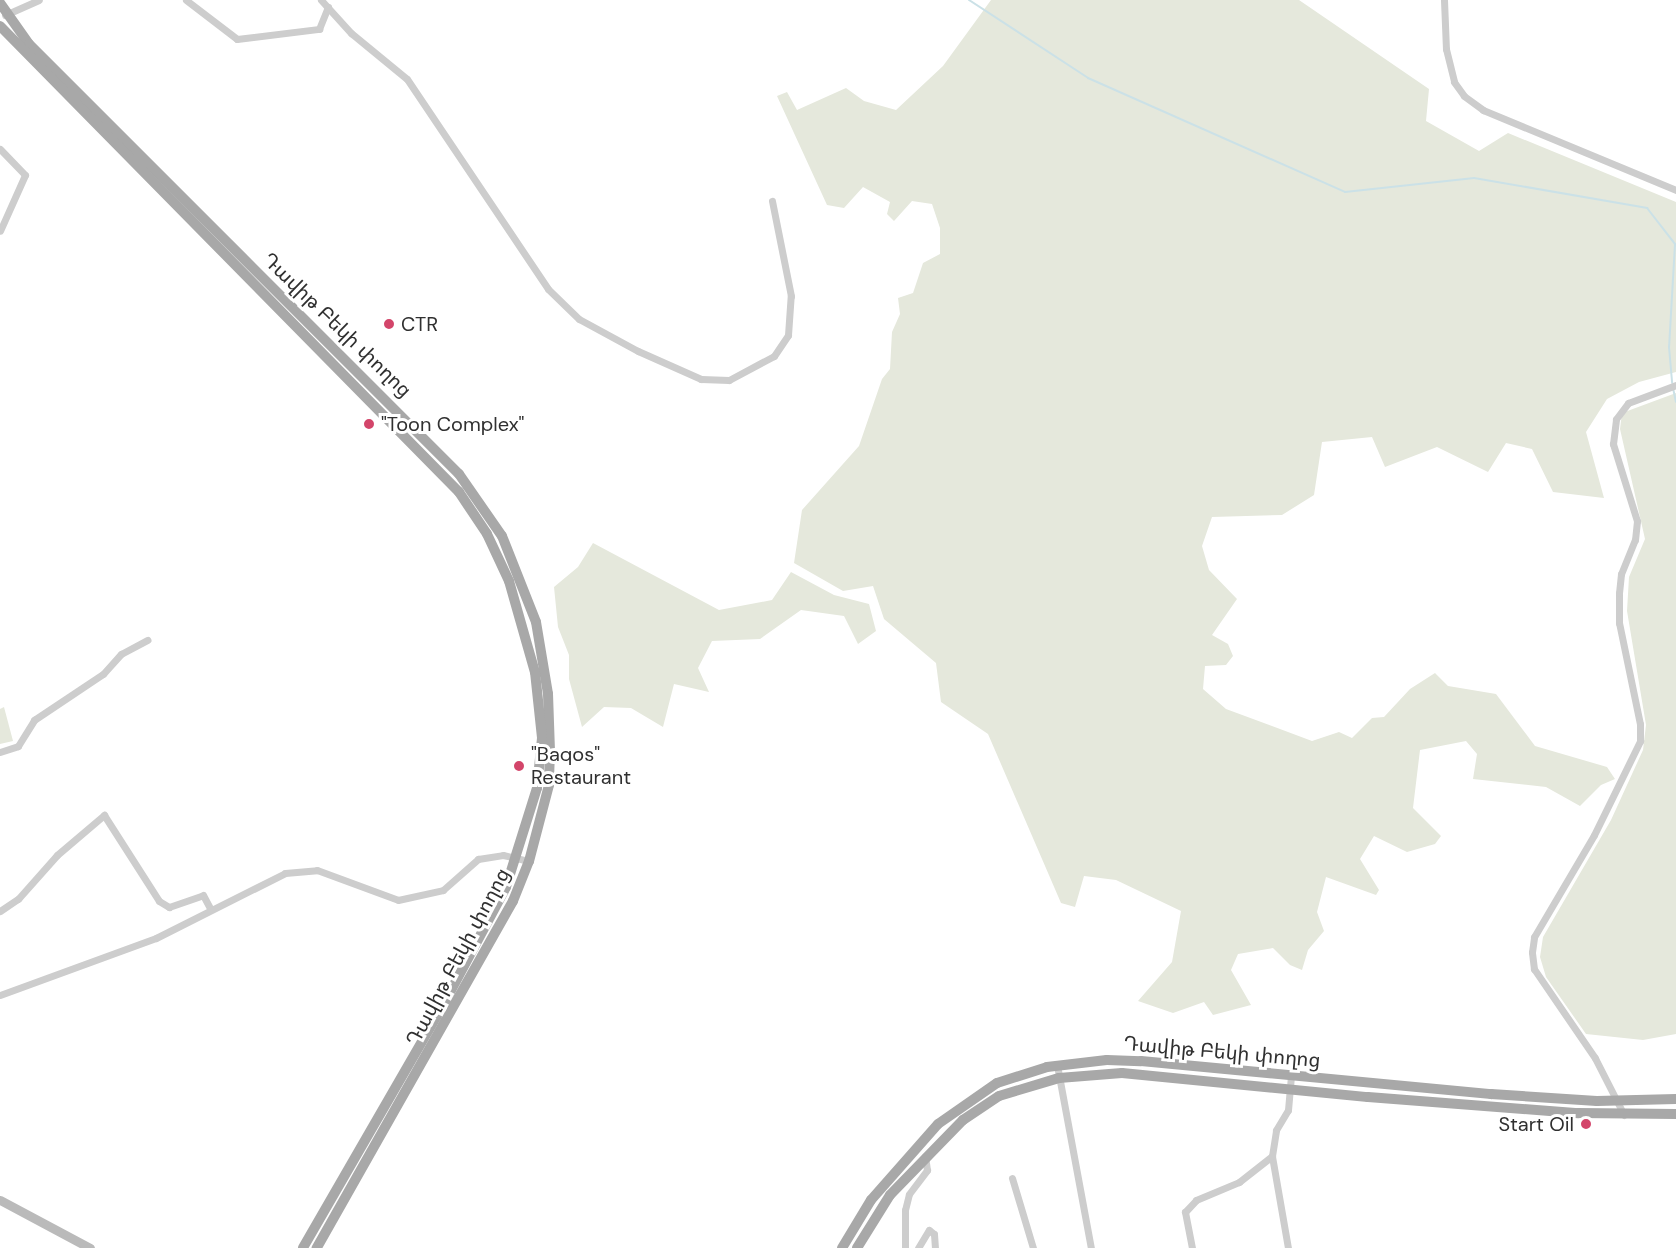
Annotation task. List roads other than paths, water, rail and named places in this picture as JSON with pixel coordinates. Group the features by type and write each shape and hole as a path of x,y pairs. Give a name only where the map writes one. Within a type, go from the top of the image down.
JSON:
{"main road":[{"name":"Դավիթ Բեկի փողոց","path":"0,3 5,15 29,44 226,250"},
{"name":"Դավիթ Բեկի փողոց","path":"0,26 346,369 392,423 459,492 487,534 509,581 529,648 542,738 537,788 517,858 481,936 317,1248"},
{"name":"Դավիթ Բեկի փողոց","path":"303,1248 401,1090 513,901 529,861 549,785 551,741 548,694 536,622 513,559 495,524 459,474 402,413 346,369"},
{"path":"392,423 404,421 402,413"},
{"name":"Դավիթ Բեկի փողոց","path":"842,1248 871,1200 938,1124 997,1083 1057,1065 1141,1061 1491,1094 1616,1100 1676,1099"},
{"name":"Դավիթ Բեկի փողոց","path":"857,1248 890,1195 925,1156 963,1120 999,1096 1059,1078 1122,1073 1291,1090 1624,1115 1676,1114"},
{"path":"0,1200 90,1248"}],"street":[{"path":"5,15 39,0"},
{"path":"186,0 237,39 319,29 328,7"},
{"path":"321,0 407,79 548,290 562,305 579,319 638,351 701,379 729,380 754,369 774,356 788,335 791,296 771,201"},
{"path":"1444,0 1446,49 1454,82 1464,96 1483,110 1676,190"},
{"path":"0,149 25,175 0,231"},
{"path":"1624,1115 1594,1058 1534,969 1532,952 1534,937 1594,835 1640,741 1640,724 1619,623 1621,574 1635,540 1637,520 1613,444 1616,419 1628,403 1676,385"},
{"path":"0,752 18,746 34,720 103,674 121,654 147,640"},
{"path":"0,911 18,899 57,855 104,816 159,901 169,907 203,895 210,909"},
{"path":"0,995 156,938 285,873 317,870 398,900 413,899 443,890 478,859 517,858 529,861"},
{"path":"1057,1065 1091,1248"},
{"path":"1288,1248 1272,1156 1291,1090 1291,1076"},
{"path":"904,1247 905,1210 909,1194 927,1170 925,1156"},
{"path":"1192,1248 1185,1212 1196,1200 1239,1182 1272,1156"},
{"path":"1012,1178 1033,1248"},
{"path":"918,1248 929,1230 934,1234 935,1248"}],"waterway":[{"path":"969,0 1088,78 1345,192 1474,178 1647,208 1675,244 1669,347 1672,383"},
{"path":"1673,388 1676,402"}],"place":[{"name":"CTR","path":"389,324"},
{"name":"\"Toon Complex\"","path":"369,424"},
{"name":"\"Baqos\" Restaurant","path":"519,766"},
{"name":"Start Oil","path":"1586,1124"}]}
